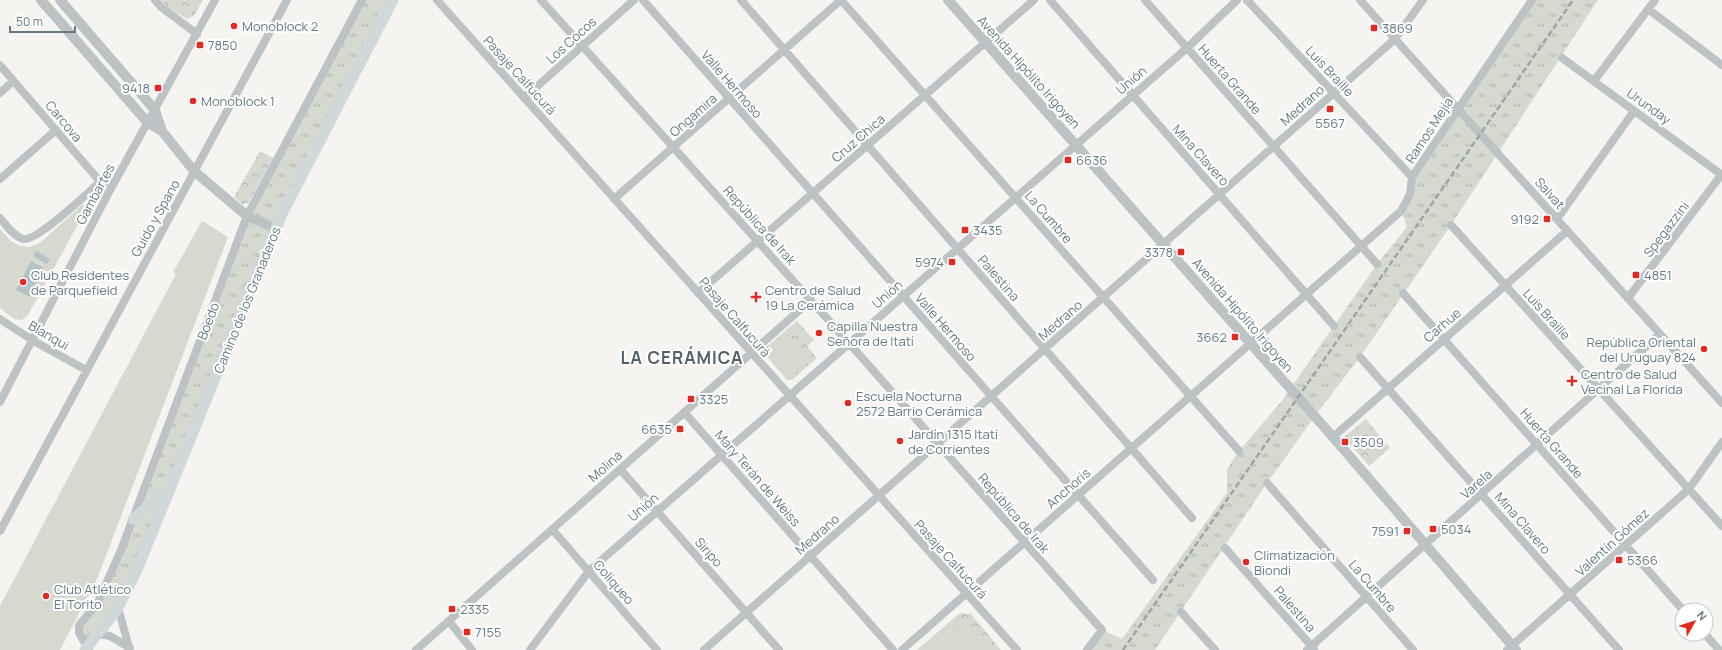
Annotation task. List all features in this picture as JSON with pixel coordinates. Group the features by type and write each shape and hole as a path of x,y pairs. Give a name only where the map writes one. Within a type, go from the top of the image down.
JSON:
{"main road":[{"name":"Camino de los Granaderos","path":"98,634 118,608 137,570 275,228 393,0"},
{"path":"133,519 162,496 172,485"},
{"name":"Boedo","path":"87,649 98,634"}],"street":[{"path":"41,0 148,123 162,131"},
{"path":"60,0 155,110 162,131 194,171 247,216 275,228"},
{"path":"155,0 161,7 197,34"},
{"name":"Gambartes","path":"0,402 109,192 215,0"},
{"name":"Guido y Spano","path":"0,532 86,370 287,0"},
{"name":"Boedo","path":"87,649 79,633 79,625 96,604 121,550 247,216 362,0"},
{"name":"Pasaje Calfucurá","path":"437,0 1016,650"},
{"name":"República de Irak","path":"541,0 811,300 1102,630 1087,650"},
{"name":"Los Cocos","path":"524,98 634,0"},
{"name":"Valle Hermoso","path":"643,0 1152,580"},
{"name":"Palestina","path":"741,0 1192,518"},
{"name":"Ongamira","path":"614,200 841,0"},
{"name":"La Cumbre","path":"841,0 1239,451"},
{"name":"Avenida Hipólito Irigoyen","path":"948,0 1333,437 1512,649"},
{"name":"Cruz Chica","path":"698,293 1034,0"},
{"name":"Mina Clavero","path":"1050,0 1132,96 1220,194 1334,326"},
{"name":"Huerta Grande","path":"1145,0 1376,264"},
{"name":"Unión","path":"530,650 589,571 1187,48 1237,0"},
{"name":"Luis Braille","path":"1247,0 1412,177"},
{"name":"Salvat","path":"1360,0 1722,403"},
{"name":"Medrano","path":"704,650 1395,40 1423,0"},
{"name":"Ramos Mejía","path":"1251,344 1401,211 1410,194 1412,177 1457,108 1532,0"},
{"path":"1594,81 1655,0"},
{"path":"1648,9 1722,65"},
{"name":"Urunday","path":"1562,58 1722,174"},
{"name":"Carcova","path":"0,65 109,192"},
{"path":"0,93 14,81"},
{"path":"1557,219 1634,111"},
{"path":"0,179 56,130"},
{"name":"Spegazzini","path":"1628,298 1722,174"},
{"path":"0,218 16,236 25,240 44,230 100,182"},
{"name":"Luis Braille","path":"1451,225 1722,526"},
{"name":"Carhue","path":"1333,437 1567,231"},
{"name":"Huerta Grande","path":"1403,293 1677,602"},
{"name":"Molina","path":"416,650 811,300"},
{"name":"Blanqui","path":"0,318 32,340 86,370"},
{"name":"Varela","path":"1311,649 1660,334"},
{"name":"Anchoris","path":"902,650 1251,344"},
{"name":"Mina Clavero","path":"1360,357 1619,650"},
{"name":"Mary Terán de Weiss","path":"684,412 893,650"},
{"name":"Valentín Gómez","path":"1512,649 1570,594 1689,489 1722,442"},
{"name":"Siripo","path":"620,469 779,650"},
{"name":"La Cumbre","path":"1267,483 1413,650"},
{"name":"Coliqueo","path":"552,529 657,650"},
{"name":"Palestina","path":"1225,548 1311,649"},
{"path":"118,608 130,649"},
{"path":"1181,612 1214,650"},
{"path":"448,621 472,650"},
{"path":"98,634 110,636 130,649"},
{"path":"1713,642 1721,650"}],"green space":[{"path":"161,0 203,0 194,16 187,19 165,5"},
{"path":"362,0 393,0 281,216 137,570 87,648 79,625 97,604 247,216"},
{"path":"1532,0 1598,0 1451,225 1360,357 1267,483 1155,650 1087,650 1102,630 1122,639 1227,493 1227,469 1239,451 1281,402 1377,264 1407,227 1401,211 1412,177"},
{"path":"260,151 273,158 249,202 243,205 234,197"},
{"name":"Club Residentes de Parquefield","path":"83,204 87,208 28,315 22,320 14,319 0,308 0,229 11,241 20,246 30,247 41,242"},
{"path":"202,221 228,237 97,579 60,650 0,650 0,606 176,274 173,272"},
{"path":"797,321 814,340 807,346 817,358 792,380 787,380 764,353 764,349"},
{"path":"784,336 808,363 791,379 766,351"},
{"path":"1366,419 1390,448 1369,466 1344,437"},
{"path":"960,613 971,614 1001,650 917,650"},
{"path":"960,619 986,650 923,650"}],"shaded area":[{"path":"36,251 50,259 47,264 33,256"},
{"path":"31,261 44,268 30,297 16,290"}],"railway":[{"path":"1123,650 1573,0"}],"place":[{"name":"Monoblock 2","path":"234,26"},
{"name":"3869","path":"1374,28"},
{"name":"7850","path":"200,45"},
{"name":"9418","path":"158,88"},
{"name":"Monoblock 1","path":"193,101"},
{"name":"5567","path":"1330,109"},
{"name":"6636","path":"1068,160"},
{"name":"9192","path":"1547,219"},
{"name":"3435","path":"965,230"},
{"name":"3378","path":"1181,252"},
{"name":"5974","path":"952,262"},
{"name":"4851","path":"1636,275"},
{"name":"Club Residentes de Parquefield","path":"23,282"},
{"name":"Centro de Salud 19 La Cerámica","path":"756,297"},
{"name":"Capilla Nuestra Señora de Itatí","path":"819,333"},
{"name":"3662","path":"1235,337"},
{"name":"República Oriental del Uruguay 824","path":"1704,349"},
{"name":"Centro de Salud Vecinal La Florida","path":"1572,381"},
{"name":"3325","path":"691,399"},
{"name":"Escuela Nocturna 2572 Barrio Cerámica","path":"848,403"},
{"name":"6635","path":"680,429"},
{"name":"Jardín 1315 Itatí de Corrientes","path":"900,441"},
{"name":"3509","path":"1345,442"},
{"name":"5034","path":"1433,529"},
{"name":"7591","path":"1407,531"},
{"name":"5366","path":"1619,560"},
{"name":"Climatización Biondi","path":"1246,562"},
{"name":"Club Atlético El Torito","path":"46,596"},
{"name":"2335","path":"452,609"},
{"name":"7155","path":"467,632"}],"district":[{"name":"LA CERÁMICA","path":"682,358"}]}
